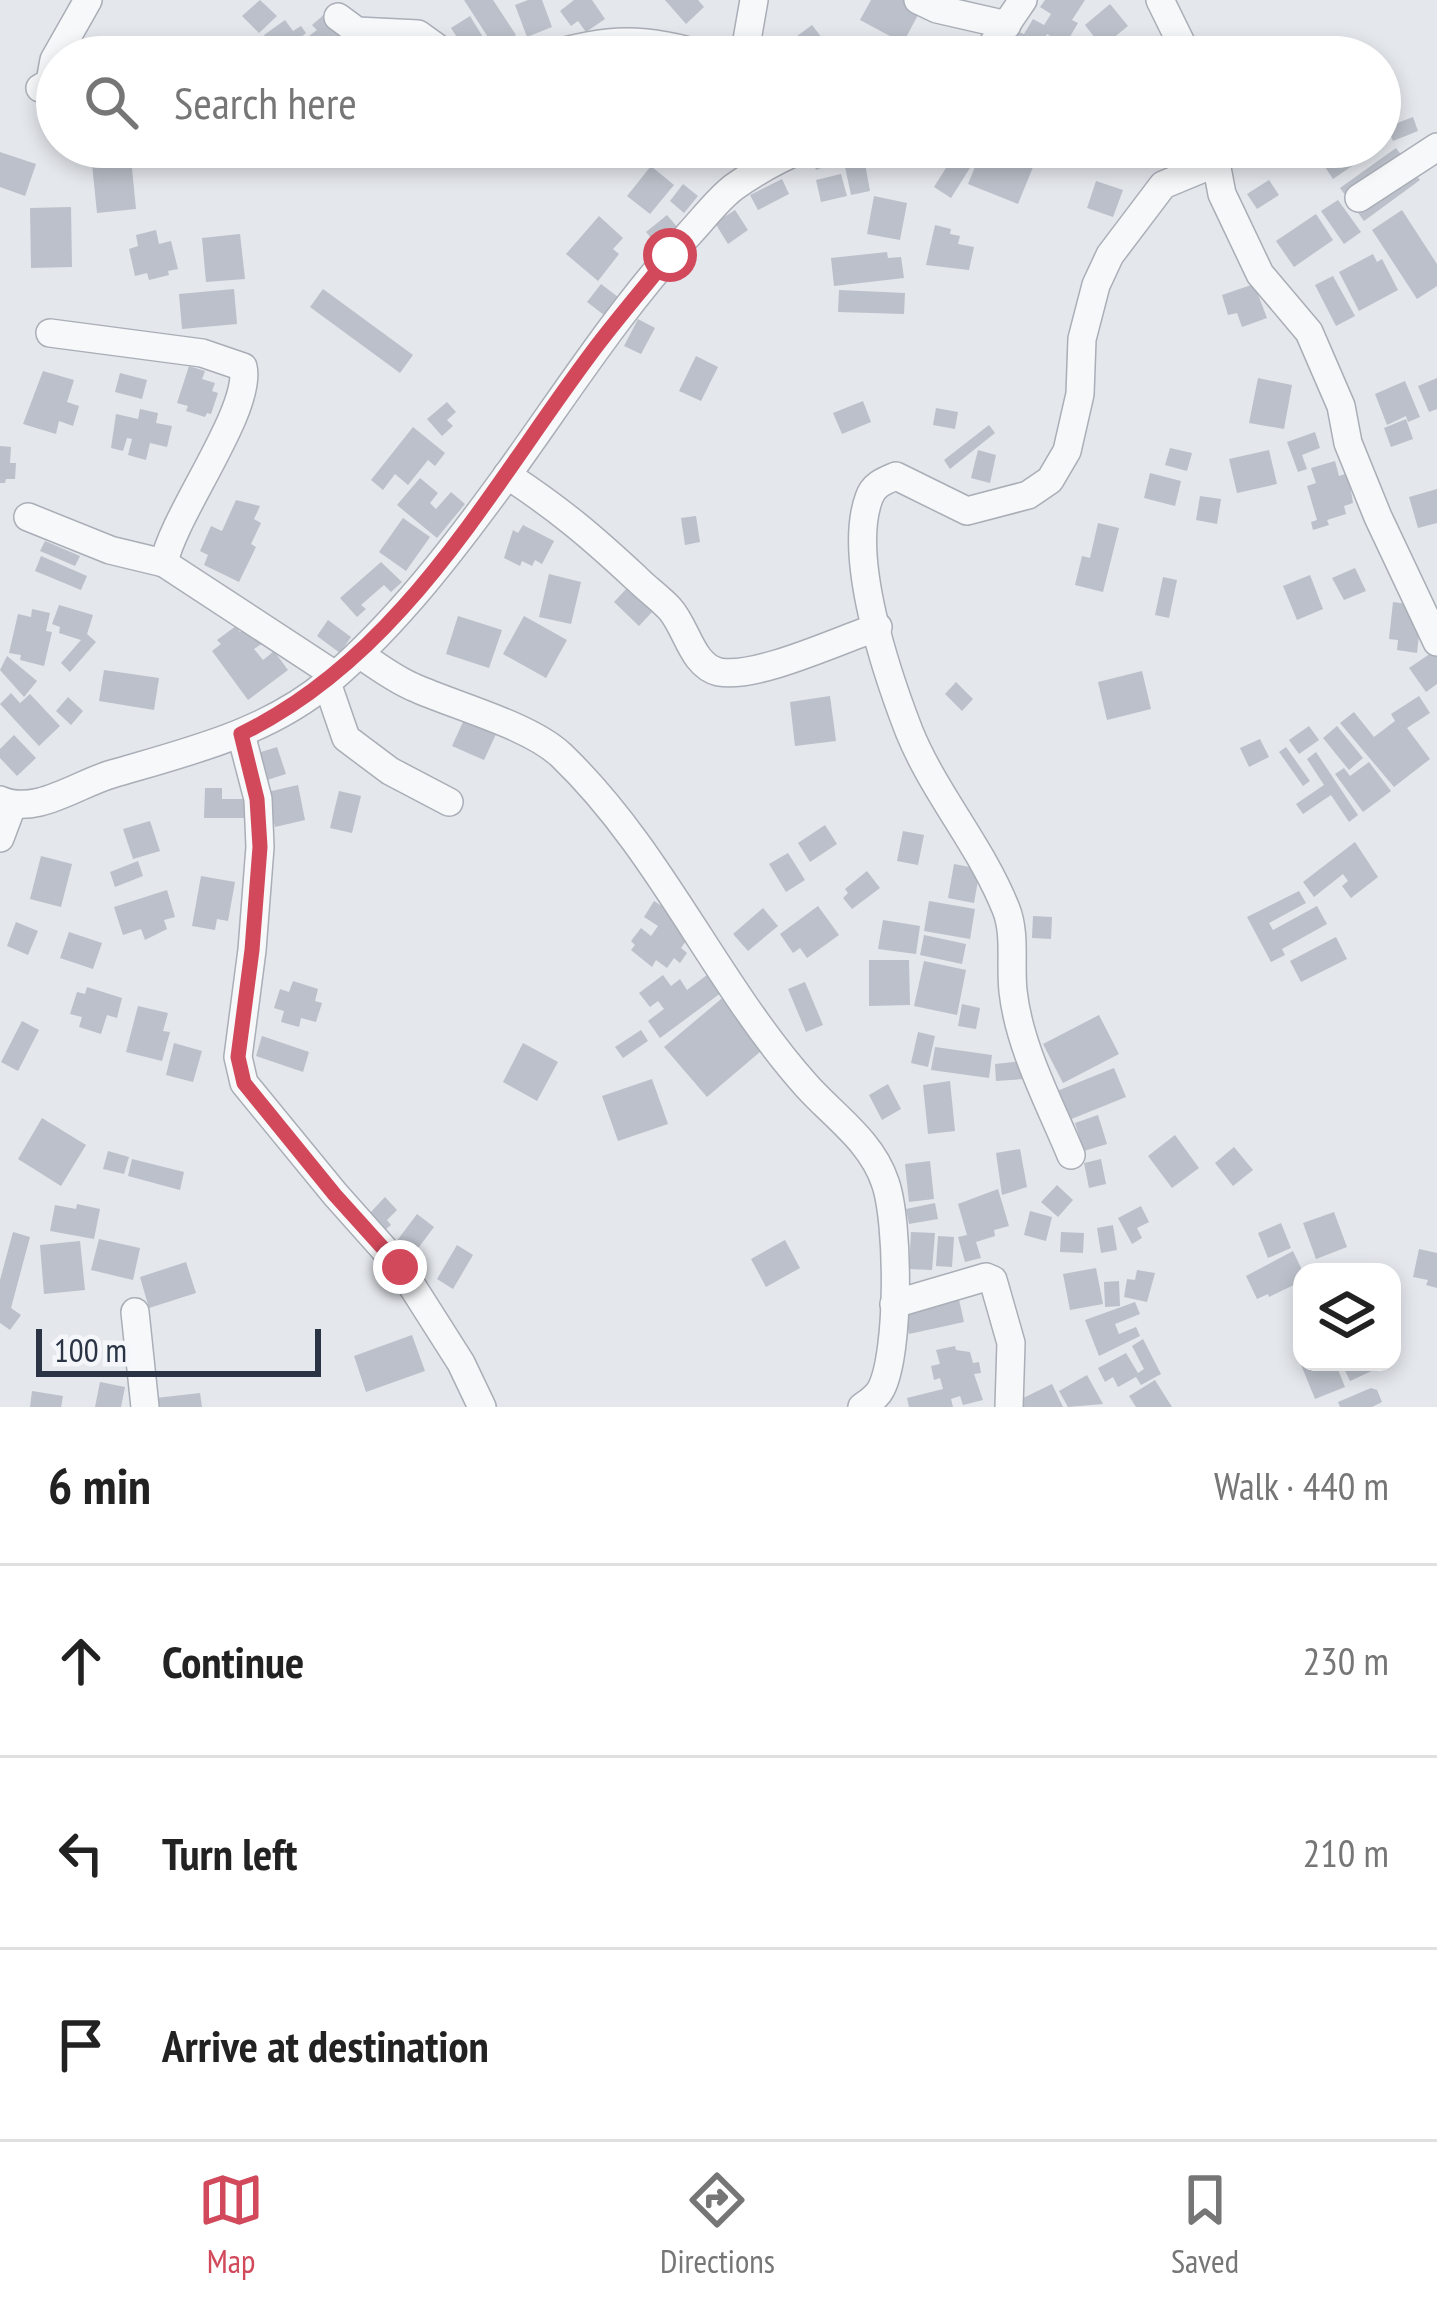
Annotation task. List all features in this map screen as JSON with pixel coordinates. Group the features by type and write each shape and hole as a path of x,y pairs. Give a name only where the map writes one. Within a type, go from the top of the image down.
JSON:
{"street":[{"path":"67,36 88,0"},
{"path":"748,36 754,0"},
{"path":"918,0 937,10 1007,25"},
{"path":"999,36 1023,0"},
{"path":"1160,0 1178,36"},
{"path":"338,16 357,31 421,36"},
{"path":"1359,198 1437,147"},
{"path":"0,838 6,803 35,804 98,778 241,734 276,717 331,679 436,567 590,355 670,255 731,189 768,168"},
{"path":"1071,1155 1027,1044 1013,993 1008,914 910,733 878,627 864,565 863,526 869,495 878,484 896,476 967,511 1028,495 1050,480 1067,451 1080,394 1082,339 1096,285 1110,255 1163,185 1192,168"},
{"path":"1217,168 1222,194 1260,274 1309,332 1341,406 1348,443 1378,518 1437,642"},
{"path":"50,333 202,353 243,367 246,379 240,398 166,549 164,563"},
{"path":"507,475 597,539 667,604 683,624 699,662 718,672 796,658 878,627"},
{"path":"28,517 110,550 164,563 331,679 346,738 390,772 449,802"},
{"path":"359,654 410,686 534,736 559,753 646,852 805,1084 858,1138 885,1180 895,1225 894,1304 886,1373 880,1393 862,1407"},
{"path":"241,734 257,799 260,847 238,1057 244,1083 400,1267 461,1363 482,1407"},
{"path":"894,1304 986,1277 993,1280 1011,1343 1010,1407"},
{"path":"135,1312 145,1407"}],"building":[{"path":"260,0 277,16 259,33 242,16"},
{"path":"464,0 493,0 516,35 487,36"},
{"path":"542,0 552,27 527,36 515,5"},
{"path":"574,0 592,0 605,19 586,32 578,21 571,26 560,11"},
{"path":"665,0 698,0 704,7 686,24"},
{"path":"871,0 926,0 907,36 890,36 860,20"},
{"path":"1045,0 1085,0 1072,20 1078,23 1070,36 1017,36 1024,34 1033,19 1044,25 1051,14 1040,7"},
{"path":"1110,4 1128,26 1116,36 1094,36 1085,25"},
{"path":"327,12 332,30 338,25 344,32 309,36 317,30 312,25"},
{"path":"470,16 482,36 456,36 451,28"},
{"path":"285,20 293,31 301,26 306,33 302,36 264,35"},
{"path":"812,25 820,36 797,36"},
{"path":"1413,117 1418,131 1401,138 1401,122"},
{"path":"0,152 36,164 25,196 0,187"},
{"path":"1401,155 1420,180 1364,221 1340,188 1368,168 1401,168"},
{"path":"92,168 132,168 136,209 97,213"},
{"path":"649,168 674,185 650,214 627,196"},
{"path":"845,168 866,168 870,191 851,195"},
{"path":"946,168 970,168 951,198 934,187"},
{"path":"974,168 1033,168 1018,204 968,184"},
{"path":"1326,168 1349,168 1333,179"},
{"path":"841,174 847,196 821,202 816,180"},
{"path":"782,179 789,194 758,210 750,195"},
{"path":"1269,180 1279,195 1257,209 1247,194"},
{"path":"1096,181 1123,190 1113,217 1087,208"},
{"path":"683,184 698,196 684,213 670,201"},
{"path":"874,196 907,203 900,240 867,234"},
{"path":"1338,200 1361,232 1344,244 1321,211"},
{"path":"71,207 72,267 31,268 30,208"},
{"path":"735,210 748,230 728,244 715,223"},
{"path":"1402,210 1437,264 1437,286 1417,299 1372,230"},
{"path":"1316,214 1333,240 1294,267 1276,241"},
{"path":"667,215 678,228 658,246 646,232"},
{"path":"599,216 623,238 613,249 619,254 598,281 566,254"},
{"path":"935,225 960,236 958,244 974,247 969,270 926,265"},
{"path":"156,230 159,244 171,241 178,269 149,280 147,273 135,276 129,249 138,246 136,235"},
{"path":"240,234 245,279 206,282 202,238"},
{"path":"887,252 888,258 901,257 904,278 834,286 831,258"},
{"path":"1373,254 1377,262 1382,259 1398,290 1359,311 1339,272"},
{"path":"1333,276 1355,316 1336,326 1315,285"},
{"path":"601,284 618,297 604,315 587,302"},
{"path":"1254,284 1267,318 1242,327 1237,313 1228,315 1222,295"},
{"path":"234,289 237,324 182,329 179,294"},
{"path":"323,289 413,355 400,373 310,307"},
{"path":"839,290 905,293 904,314 838,312"},
{"path":"638,319 655,328 641,354 624,346"},
{"path":"696,356 718,367 701,401 679,391"},
{"path":"189,366 205,371 202,379 215,383 212,391 218,393 211,414 205,417 177,403"},
{"path":"43,371 74,380 67,402 79,406 73,426 59,421 56,434 23,424"},
{"path":"120,373 147,380 142,399 115,392"},
{"path":"1258,378 1292,385 1284,429 1249,423"},
{"path":"1437,378 1437,409 1429,412 1418,386"},
{"path":"1405,381 1420,417 1408,422 1406,416 1387,425 1375,394"},
{"path":"863,401 871,422 842,434 833,413"},
{"path":"447,402 456,412 447,420 453,426 442,436 427,419"},
{"path":"936,408 958,412 955,429 933,425"},
{"path":"140,409 158,413 156,423 172,426 167,447 150,443 146,460 128,455 132,439 127,438 123,451 111,448 116,414 138,419"},
{"path":"1406,419 1413,439 1391,447 1384,428"},
{"path":"989,425 995,433 950,469 944,460"},
{"path":"413,427 445,453 435,466 428,460 408,485 395,474 383,490 371,480"},
{"path":"1315,432 1320,448 1302,455 1307,469 1298,472 1287,442"},
{"path":"0,446 11,447 10,463 16,463 15,479 5,483 0,483"},
{"path":"1170,448 1192,453 1187,471 1165,465"},
{"path":"978,450 996,455 990,483 971,478"},
{"path":"1269,450 1277,484 1237,493 1229,459"},
{"path":"1335,461 1339,476 1348,473 1353,503 1344,506 1346,514 1313,530 1311,522 1317,520 1307,486 1316,483 1311,468"},
{"path":"1150,473 1181,481 1175,506 1144,498"},
{"path":"420,478 438,493 430,503 436,509 451,492 465,504 437,538 397,505"},
{"path":"1437,489 1437,523 1418,528 1409,497"},
{"path":"1200,496 1221,499 1217,524 1196,520"},
{"path":"236,500 260,506 254,519 261,523 251,544 256,547 239,582 204,565 208,555 200,551 211,526 222,531"},
{"path":"696,516 700,542 685,545 681,518"},
{"path":"403,518 430,537 406,571 379,552"},
{"path":"1098,523 1119,528 1103,592 1075,585 1082,556 1090,558"},
{"path":"523,525 554,541 542,564 522,561 520,566 504,558 513,530 518,533"},
{"path":"45,541 80,556 75,566 40,551"},
{"path":"41,556 87,576 81,590 35,571"},
{"path":"381,562 402,582 391,592 384,585 361,605 366,609 357,617 340,598"},
{"path":"1355,568 1366,591 1344,600 1332,578"},
{"path":"641,573 666,597 639,626 614,602"},
{"path":"549,574 581,582 571,624 539,617"},
{"path":"1310,575 1323,609 1297,620 1283,586"},
{"path":"1163,577 1177,580 1169,618 1155,615"},
{"path":"1393,602 1422,606 1417,653 1397,650 1398,640 1389,639"},
{"path":"59,605 93,615 87,634 96,642 70,672 61,663 81,640 59,633 60,627 52,624"},
{"path":"32,609 50,613 46,631 52,632 44,666 9,653 18,614 31,617"},
{"path":"458,616 502,630 489,668 446,654"},
{"path":"524,616 567,640 546,678 503,654"},
{"path":"328,620 351,637 340,653 317,636"},
{"path":"249,625 263,643 254,649 263,660 274,651 288,670 248,700 212,651 221,644 217,640 236,626 240,632"},
{"path":"1437,649 1437,684 1426,692 1409,668"},
{"path":"7,656 37,681 24,697 0,670"},
{"path":"104,670 159,678 154,710 99,701"},
{"path":"1142,671 1151,709 1107,720 1098,682"},
{"path":"956,682 973,699 962,711 945,694"},
{"path":"11,693 18,705 30,694 60,726 39,746 0,704"},
{"path":"830,696 836,741 795,746 790,702"},
{"path":"1419,696 1430,713 1407,728 1430,759 1394,787 1340,723 1354,712 1374,737 1395,721 1391,714"},
{"path":"68,697 83,711 71,725 56,711"},
{"path":"472,702 504,717 484,760 452,746"},
{"path":"1309,726 1319,740 1299,754 1289,740"},
{"path":"1337,726 1363,758 1349,770 1323,738"},
{"path":"14,735 36,758 17,776 0,758 0,749"},
{"path":"1260,739 1269,757 1249,767 1240,748"},
{"path":"277,747 286,774 267,780 258,753"},
{"path":"1286,747 1310,781 1303,786 1279,752"},
{"path":"1316,752 1358,815 1349,822 1331,795 1303,814 1296,804 1324,785 1307,759"},
{"path":"1369,762 1391,791 1363,812 1335,774 1344,768 1350,776"},
{"path":"298,785 305,820 275,827 267,792"},
{"path":"205,788 222,788 222,799 251,799 251,818 204,818"},
{"path":"339,791 361,796 352,833 330,828"},
{"path":"150,821 160,851 133,859 123,829"},
{"path":"825,825 837,844 810,862 798,843"},
{"path":"903,831 924,835 918,865 897,861"},
{"path":"1355,842 1378,877 1351,898 1342,886 1348,881 1343,874 1314,897 1303,882"},
{"path":"788,853 805,880 786,892 769,864"},
{"path":"41,856 72,864 61,907 30,899"},
{"path":"138,861 143,876 115,887 110,872"},
{"path":"954,864 980,869 974,903 948,898"},
{"path":"867,871 880,888 852,909 843,898 848,893 845,889"},
{"path":"201,876 235,882 228,921 217,919 215,930 192,926"},
{"path":"167,890 175,917 164,920 167,929 145,940 141,929 123,935 114,907"},
{"path":"1299,891 1306,903 1269,923 1273,930 1317,906 1327,924 1282,949 1285,955 1271,962 1247,917"},
{"path":"654,901 683,920 691,934 681,948 687,953 680,963 674,958 667,968 656,960 652,967 631,950 635,945 631,941 641,928 651,936 658,926 644,917"},
{"path":"929,901 975,909 970,939 924,931"},
{"path":"818,906 839,935 807,958 800,948 793,953 780,934"},
{"path":"763,908 778,926 748,951 733,934"},
{"path":"1033,916 1052,917 1051,939 1032,938"},
{"path":"883,920 920,926 916,954 878,949"},
{"path":"16,922 38,931 28,955 7,946"},
{"path":"69,932 102,943 93,969 60,958"},
{"path":"924,935 966,944 962,964 920,955"},
{"path":"1336,937 1347,959 1301,982 1290,961"},
{"path":"869,960 909,960 910,1005 869,1006"},
{"path":"924,961 966,970 957,1015 914,1006"},
{"path":"715,969 729,987 660,1038 648,1021 664,1009 658,1001 650,1007 639,993 663,975 671,986 680,979 687,990"},
{"path":"293,981 318,989 315,1001 322,1003 316,1022 301,1018 299,1027 281,1022 284,1011 274,1008 280,989 289,992"},
{"path":"805,982 823,1025 806,1032 788,989"},
{"path":"739,984 781,1034 707,1097 664,1047"},
{"path":"87,987 122,998 117,1018 107,1015 101,1034 79,1027 82,1017 70,1014 77,992 85,994"},
{"path":"962,1004 980,1008 976,1029 958,1026"},
{"path":"138,1006 168,1013 163,1031 170,1032 162,1061 126,1052"},
{"path":"1099,1015 1119,1054 1063,1083 1043,1044"},
{"path":"22,1021 39,1030 18,1071 1,1062"},
{"path":"641,1030 648,1041 623,1058 615,1047"},
{"path":"918,1032 935,1036 928,1067 911,1063"},
{"path":"262,1036 309,1052 303,1072 256,1056"},
{"path":"174,1043 202,1051 193,1082 166,1075"},
{"path":"523,1043 558,1062 537,1101 503,1082"},
{"path":"935,1047 992,1055 989,1078 931,1070"},
{"path":"1024,1061 1025,1079 996,1081 995,1064"},
{"path":"1114,1068 1126,1097 1069,1120 1057,1091"},
{"path":"652,1079 668,1124 618,1141 602,1096"},
{"path":"950,1081 955,1131 928,1134 923,1085"},
{"path":"888,1084 901,1109 882,1120 869,1095"},
{"path":"1098,1115 1107,1144 1084,1151 1075,1123"},
{"path":"42,1118 86,1145 61,1186 18,1159"},
{"path":"1175,1135 1199,1168 1172,1188 1148,1156"},
{"path":"1234,1147 1253,1170 1233,1186 1215,1163"},
{"path":"1020,1149 1027,1187 1002,1195 996,1153"},
{"path":"108,1151 129,1157 124,1174 103,1169"},
{"path":"132,1159 184,1172 180,1190 128,1176"},
{"path":"1101,1159 1106,1184 1089,1188 1084,1163"},
{"path":"930,1161 934,1199 909,1202 905,1164"},
{"path":"1057,1185 1073,1200 1058,1217 1041,1202"},
{"path":"998,1189 1009,1226 976,1242 981,1258 965,1262 958,1237 967,1235 958,1204"},
{"path":"385,1197 397,1210 385,1230 369,1214"},
{"path":"935,1203 938,1219 909,1224 906,1209"},
{"path":"77,1204 100,1209 94,1239 50,1231 55,1205 76,1209"},
{"path":"1141,1206 1149,1222 1137,1228 1142,1238 1132,1244 1118,1218"},
{"path":"1030,1211 1052,1217 1046,1241 1024,1235"},
{"path":"1334,1212 1347,1247 1316,1259 1303,1223"},
{"path":"417,1214 434,1227 410,1259 393,1246"},
{"path":"1281,1223 1291,1248 1268,1258 1258,1233"},
{"path":"1113,1225 1117,1250 1101,1253 1097,1228"},
{"path":"13,1232 30,1237 11,1308 21,1315 10,1330 0,1323 0,1280"},
{"path":"911,1232 935,1233 932,1270 909,1269"},
{"path":"1061,1232 1084,1233 1083,1253 1060,1252"},
{"path":"938,1236 954,1237 952,1267 936,1266"},
{"path":"99,1239 140,1248 133,1280 91,1270"},
{"path":"785,1240 800,1268 766,1287 751,1259"},
{"path":"80,1241 85,1290 44,1294 40,1245"},
{"path":"457,1245 473,1255 453,1289 437,1279"},
{"path":"1419,1249 1437,1253 1437,1288 1413,1277"},
{"path":"1293,1251 1299,1263 1293,1263 1293,1285 1269,1297 1257,1299 1246,1276"},
{"path":"186,1262 196,1293 149,1308 140,1277"},
{"path":"1096,1268 1103,1304 1070,1310 1063,1274"},
{"path":"1137,1270 1155,1273 1147,1302 1124,1297 1127,1279 1135,1280"},
{"path":"1119,1281 1120,1306 1105,1307 1104,1282"},
{"path":"956,1286 964,1322 909,1334 901,1298"},
{"path":"1135,1302 1140,1314 1115,1324 1119,1334 1136,1327 1140,1336 1099,1356 1085,1320"},
{"path":"412,1335 425,1371 366,1392 354,1356"},
{"path":"1143,1339 1161,1374 1141,1385 1136,1377 1118,1387 1113,1377 1105,1382 1098,1368 1126,1353 1138,1373 1144,1369 1132,1346"},
{"path":"955,1346 970,1352 973,1363 979,1362 981,1373 974,1374 983,1400 963,1405 960,1396 951,1399 953,1407 909,1407 907,1398 943,1389 940,1378 934,1380 931,1366 940,1364 936,1350"},
{"path":"1304,1371 1339,1371 1345,1387 1315,1399"},
{"path":"1345,1371 1372,1371 1350,1381"},
{"path":"1087,1375 1103,1404 1068,1407 1059,1391"},
{"path":"1155,1380 1172,1407 1136,1407 1129,1396"},
{"path":"100,1382 125,1387 121,1407 95,1407"},
{"path":"1052,1384 1063,1407 1019,1407 1017,1401"},
{"path":"1371,1388 1382,1402 1372,1407 1340,1407 1338,1402"},
{"path":"32,1391 63,1396 61,1407 30,1407"},
{"path":"200,1393 202,1407 157,1407 156,1398"}],"route":[{"path":"400,1267 244,1083 238,1057 260,847 257,799 241,734 327,682 386,627 507,475 590,355 670,255"}]}
